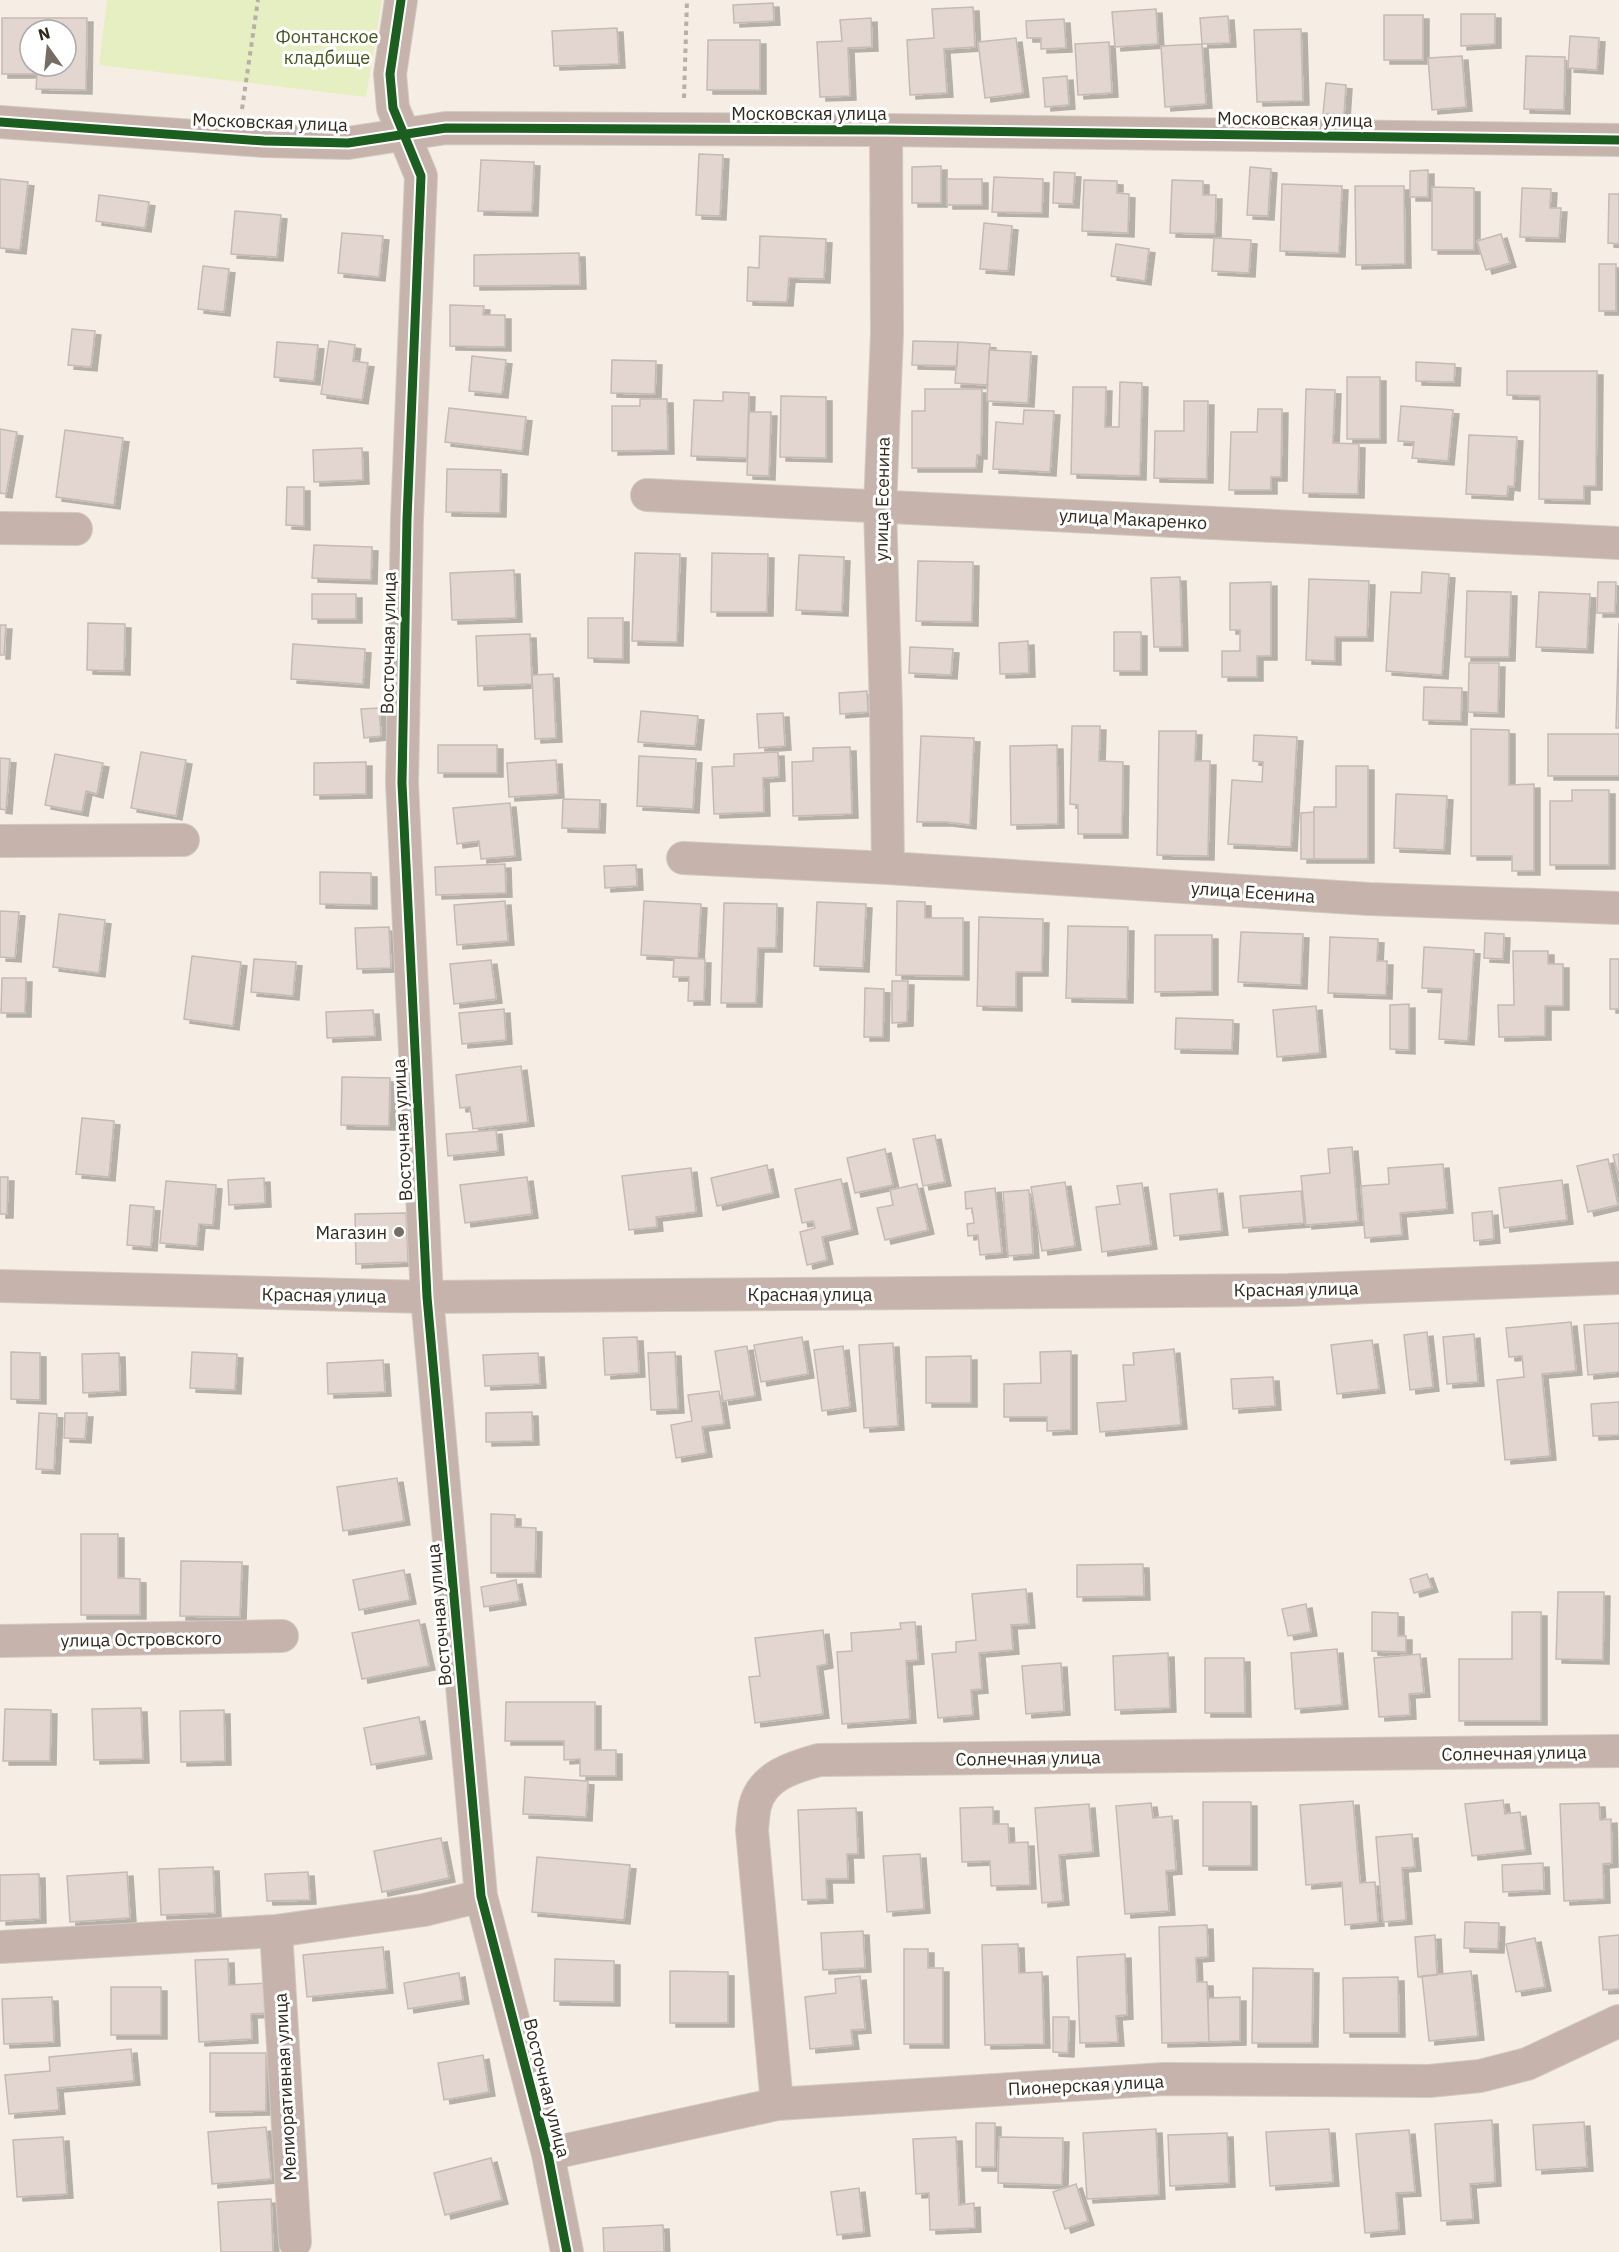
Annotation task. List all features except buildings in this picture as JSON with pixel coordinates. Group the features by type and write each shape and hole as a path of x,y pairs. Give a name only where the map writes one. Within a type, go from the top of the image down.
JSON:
{"street":[{"name":"Восточная улица","path":"401,0 390,74 393,108 421,176 407,519 402,783 427,1297 482,1896 548,2154 567,2252"},
{"name":"Московская улица","path":"0,122 237,139 348,143 446,128 886,130 1619,140"},
{"name":"улица Есенина","path":"886,130 887,333 880,507 888,868"},
{"name":"улица Макаренко","path":"647,495 1619,543"},
{"path":"0,528 76,529"},
{"path":"0,841 183,840"},
{"name":"улица Есенина","path":"683,858 888,868 1369,899 1619,908"},
{"name":"Красная улица","path":"0,1286 427,1297 1288,1290 1619,1278"},
{"name":"улица Островского","path":"0,1641 282,1636"},
{"name":"Солнечная улица","path":"777,2104 752,1830 755,1804 770,1780 794,1767 819,1760 1619,1751"},
{"path":"0,1947 276,1931 424,1910 482,1896"},
{"name":"Мелиоративная улица","path":"276,1931 295,2242"},
{"name":"Пионерская улица","path":"548,2154 777,2104 1164,2079 1429,2081 1470,2078 1527,2064 1619,2021"}],"path":[{"path":"237,139 258,0"},
{"path":"683,129 687,0"}],"green space":[{"name":"Фонтанское кладбище","path":"107,0 382,0 366,97 99,65"}],"cycle path":[{"path":"401,0 390,74 393,108 421,176 407,519 402,783 427,1297 481,1896 548,2154 567,2252"},
{"path":"0,122 264,141 348,143 446,128 886,130 1619,140"}],"place":[{"name":"Магазин","path":"399,1232"}]}
